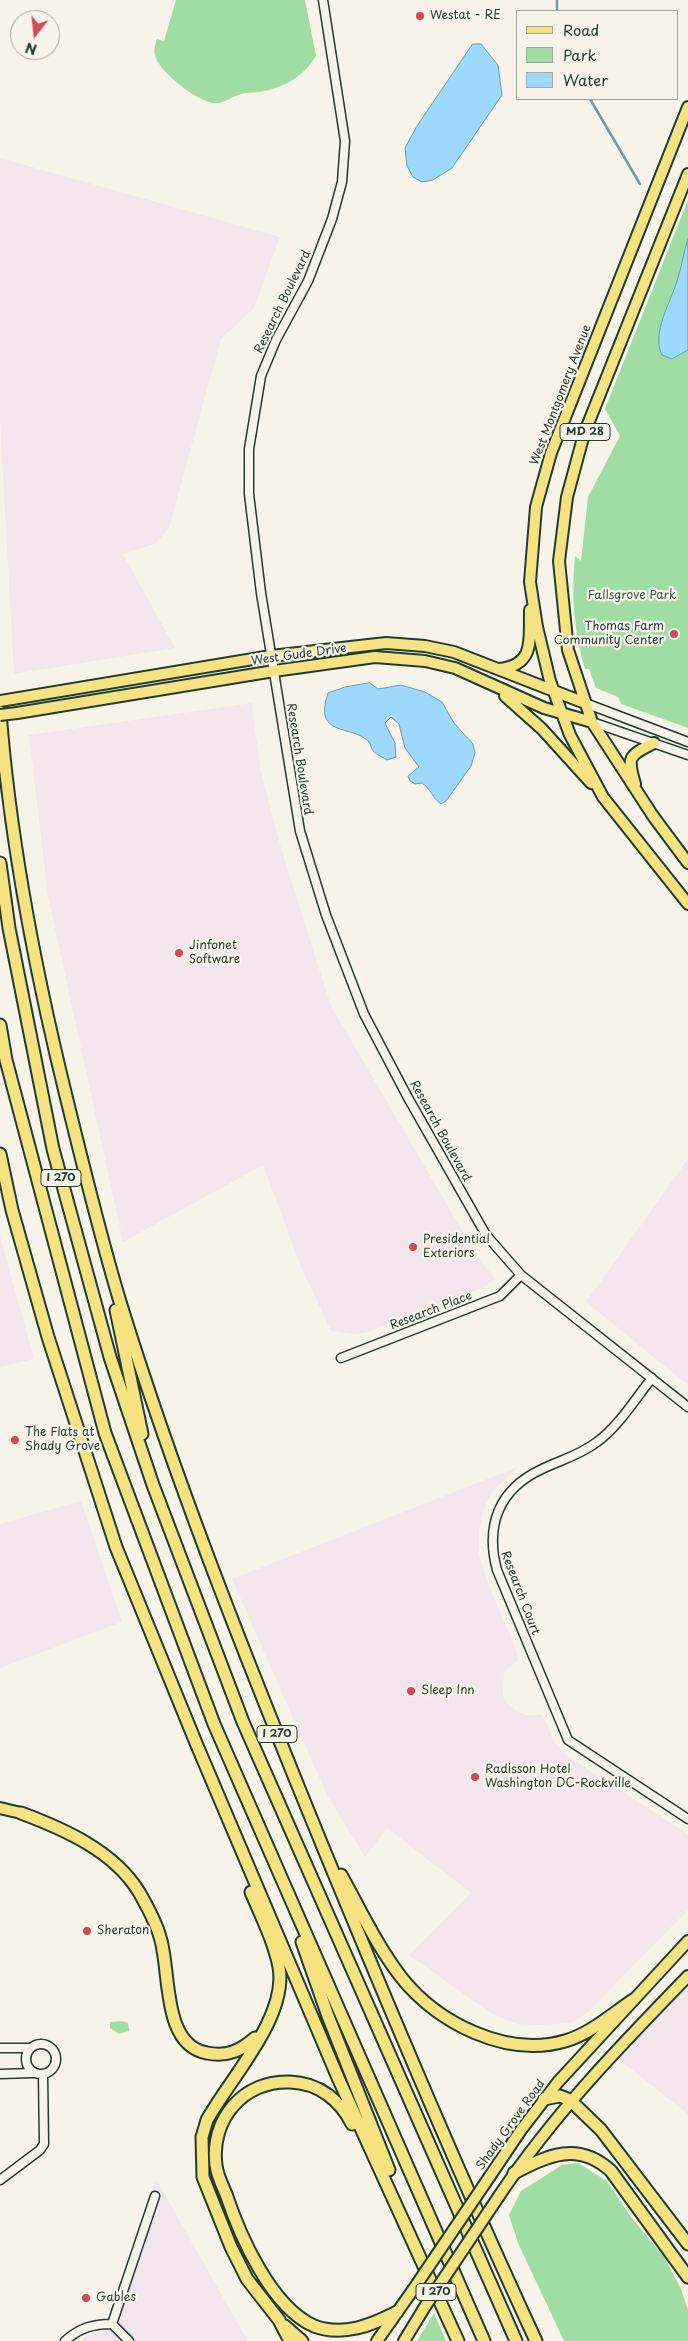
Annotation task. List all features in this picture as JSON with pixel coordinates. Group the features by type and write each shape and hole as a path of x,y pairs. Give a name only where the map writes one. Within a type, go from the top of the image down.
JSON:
{"highway":[{"name":"I 270","path":"0,714 4,767 45,1006 97,1217 121,1304 170,1452 262,1695 377,1978 534,2336"},
{"name":"I 270","path":"0,863 8,928 53,1149 110,1357 153,1485 243,1722 516,2341"},
{"name":"I 270","path":"0,1025 6,1060 105,1434 214,1724 484,2341"},
{"name":"I 270","path":"0,1154 12,1210 48,1337 116,1547 196,1743 340,2080 458,2341"},
{"path":"97,1217 153,1485"},
{"path":"196,1743 204,1777 274,1947 279,1969 280,1994 264,2031 207,2120 202,2137 203,2177 231,2247 247,2279 279,2320 302,2341"},
{"path":"21,1812 65,1830 104,1854 138,1891 161,1938 171,2013 175,2026 192,2046 202,2052 218,2055 230,2054 244,2048 264,2031"},
{"path":"316,1829 386,1955 402,1978 430,2006 468,2030 493,2039 524,2045 549,2044 576,2038 633,2000"},
{"path":"271,1853 328,2016 393,2181 392,2196"},
{"path":"380,2167 368,2154 347,2114 337,2102 316,2087 300,2082 281,2082 260,2086 243,2096 228,2113 216,2139 216,2166 244,2244 277,2295 289,2309 315,2326 332,2330 348,2330 375,2324 397,2312"},
{"path":"544,2099 560,2096 570,2100 601,2130 688,2244"},
{"path":"514,2173 544,2158 567,2152 588,2156 602,2163 611,2171 688,2278"},
{"path":"279,2320 290,2341"},
{"path":"534,2336 540,2341"}],"main road":[{"name":"West Montgomery Avenue","path":"688,107 551,452 536,507 530,582 540,644 560,712 573,741 603,797 688,904"},
{"name":"MD 28","path":"688,174 584,434 567,497 559,561 562,611 568,650 592,722 652,816 688,863"},
{"path":"498,670 522,662 528,653 530,582"},
{"name":"West Gude Drive","path":"0,701 271,656 386,643 425,646 454,652 585,703"},
{"name":"West Gude Drive","path":"0,714 17,713 274,671 376,657 399,658 455,668 518,697 592,722"},
{"path":"484,680 518,705 542,728 603,797"},
{"path":"638,795 629,764 638,751 654,743"},
{"path":"0,1808 21,1812"},
{"name":"Shady Grove Road","path":"377,2341 544,2099 688,1941"},
{"path":"404,2341 514,2173 570,2100 688,1976"}],"street":[{"name":"Research Boulevard","path":"322,0 345,141 342,182 332,219 308,281 276,340 261,376 249,449 253,529 280,717 300,831 326,915 364,1014 407,1096 486,1235 521,1275 688,1407"},
{"path":"585,703 688,742"},
{"path":"592,722 688,755"},
{"name":"Research Place","path":"341,1358 500,1296 521,1275"},
{"name":"Research Court","path":"652,1378 616,1424 598,1442 575,1456 542,1469 519,1482 499,1507 494,1524 491,1549 497,1570 568,1740 688,1819"},
{"path":"0,2048 30,2048 40,2044 53,2050 56,2055 55,2065 48,2073 0,2074"},
{"path":"30,2048 26,2061 33,2072"},
{"path":"0,2180 40,2150 44,2144 43,2074"},
{"path":"112,2324 155,2196"},
{"path":"65,2341 85,2327 112,2324"},
{"path":"112,2324 129,2341"}],"shaded area":[{"path":"0,158 280,237 254,308 221,339 169,528 155,544 123,554 175,648 14,674 0,421"},
{"path":"252,703 260,768 281,848 331,1006 474,1251 495,1279 484,1287 365,1333 353,1334 331,1331 301,1267 263,1165 123,1242 48,896 29,735"},
{"path":"688,1159 688,1385 586,1302"},
{"path":"0,1236 34,1359 0,1367"},
{"path":"518,1467 492,1492 483,1511 479,1532 479,1554 487,1581 517,1652 518,1660 504,1672 503,1695 506,1702 516,1711 526,1715 541,1715 547,1724 554,1742 567,1756 688,1834 688,1910 587,2013 571,2023 516,2024 491,2013 409,1955 471,1893 387,1828 365,1857 327,1795 232,1579"},
{"path":"81,1501 122,1622 0,1668 0,1524"},
{"path":"688,1978 688,2114 613,2055"},
{"path":"156,2179 248,2341 81,2341 88,2335 102,2333"}],"green space":[{"path":"176,0 305,0 316,56 305,70 285,84 260,92 243,93 219,103 205,101 188,91 172,78 159,64 155,55 157,39 164,41"},
{"name":"Fallsgrove Park","path":"688,200 688,728 621,704 618,697 596,688 589,669 585,669 581,655 574,613 573,585 575,556 581,561 588,497 620,436 605,409"},
{"path":"122,2021 128,2023 129,2031 119,2034 110,2028 110,2022"},
{"path":"578,2163 607,2181 631,2217 664,2257 681,2289 688,2310 688,2341 564,2341 518,2243 509,2215 521,2191 562,2165"},
{"path":"434,2313 446,2341 417,2341"}],"water":[{"path":"473,44 481,44 498,65 502,95 452,168 433,180 422,182 413,177 407,166 405,148 417,126"},
{"path":"688,239 688,350 672,359 662,355 659,346 660,327 679,276"},
{"path":"370,683 378,689 401,685 425,692 442,702 454,723 473,744 475,753 471,766 446,801 441,804 422,783 415,784 410,781 408,776 419,767 405,748 399,724 391,717 385,723 395,743 396,757 387,760 374,752 369,742 361,736 336,728 326,717 325,707 328,693 345,687"}],"waterway":[{"path":"557,0 557,10"},
{"path":"591,100 640,184"}],"place":[{"name":"Westat - RE","path":"420,16"},
{"name":"Thomas Farm Community Center","path":"674,634"},
{"name":"Jinfonet Software","path":"179,953"},
{"name":"Presidential Exteriors","path":"413,1247"},
{"name":"The Flats at Shady Grove","path":"15,1440"},
{"name":"Sleep Inn","path":"411,1691"},
{"name":"Radisson Hotel Washington DC-Rockville","path":"475,1777"},
{"name":"Sheraton","path":"87,1931"},
{"name":"Gables","path":"86,2298"}]}
